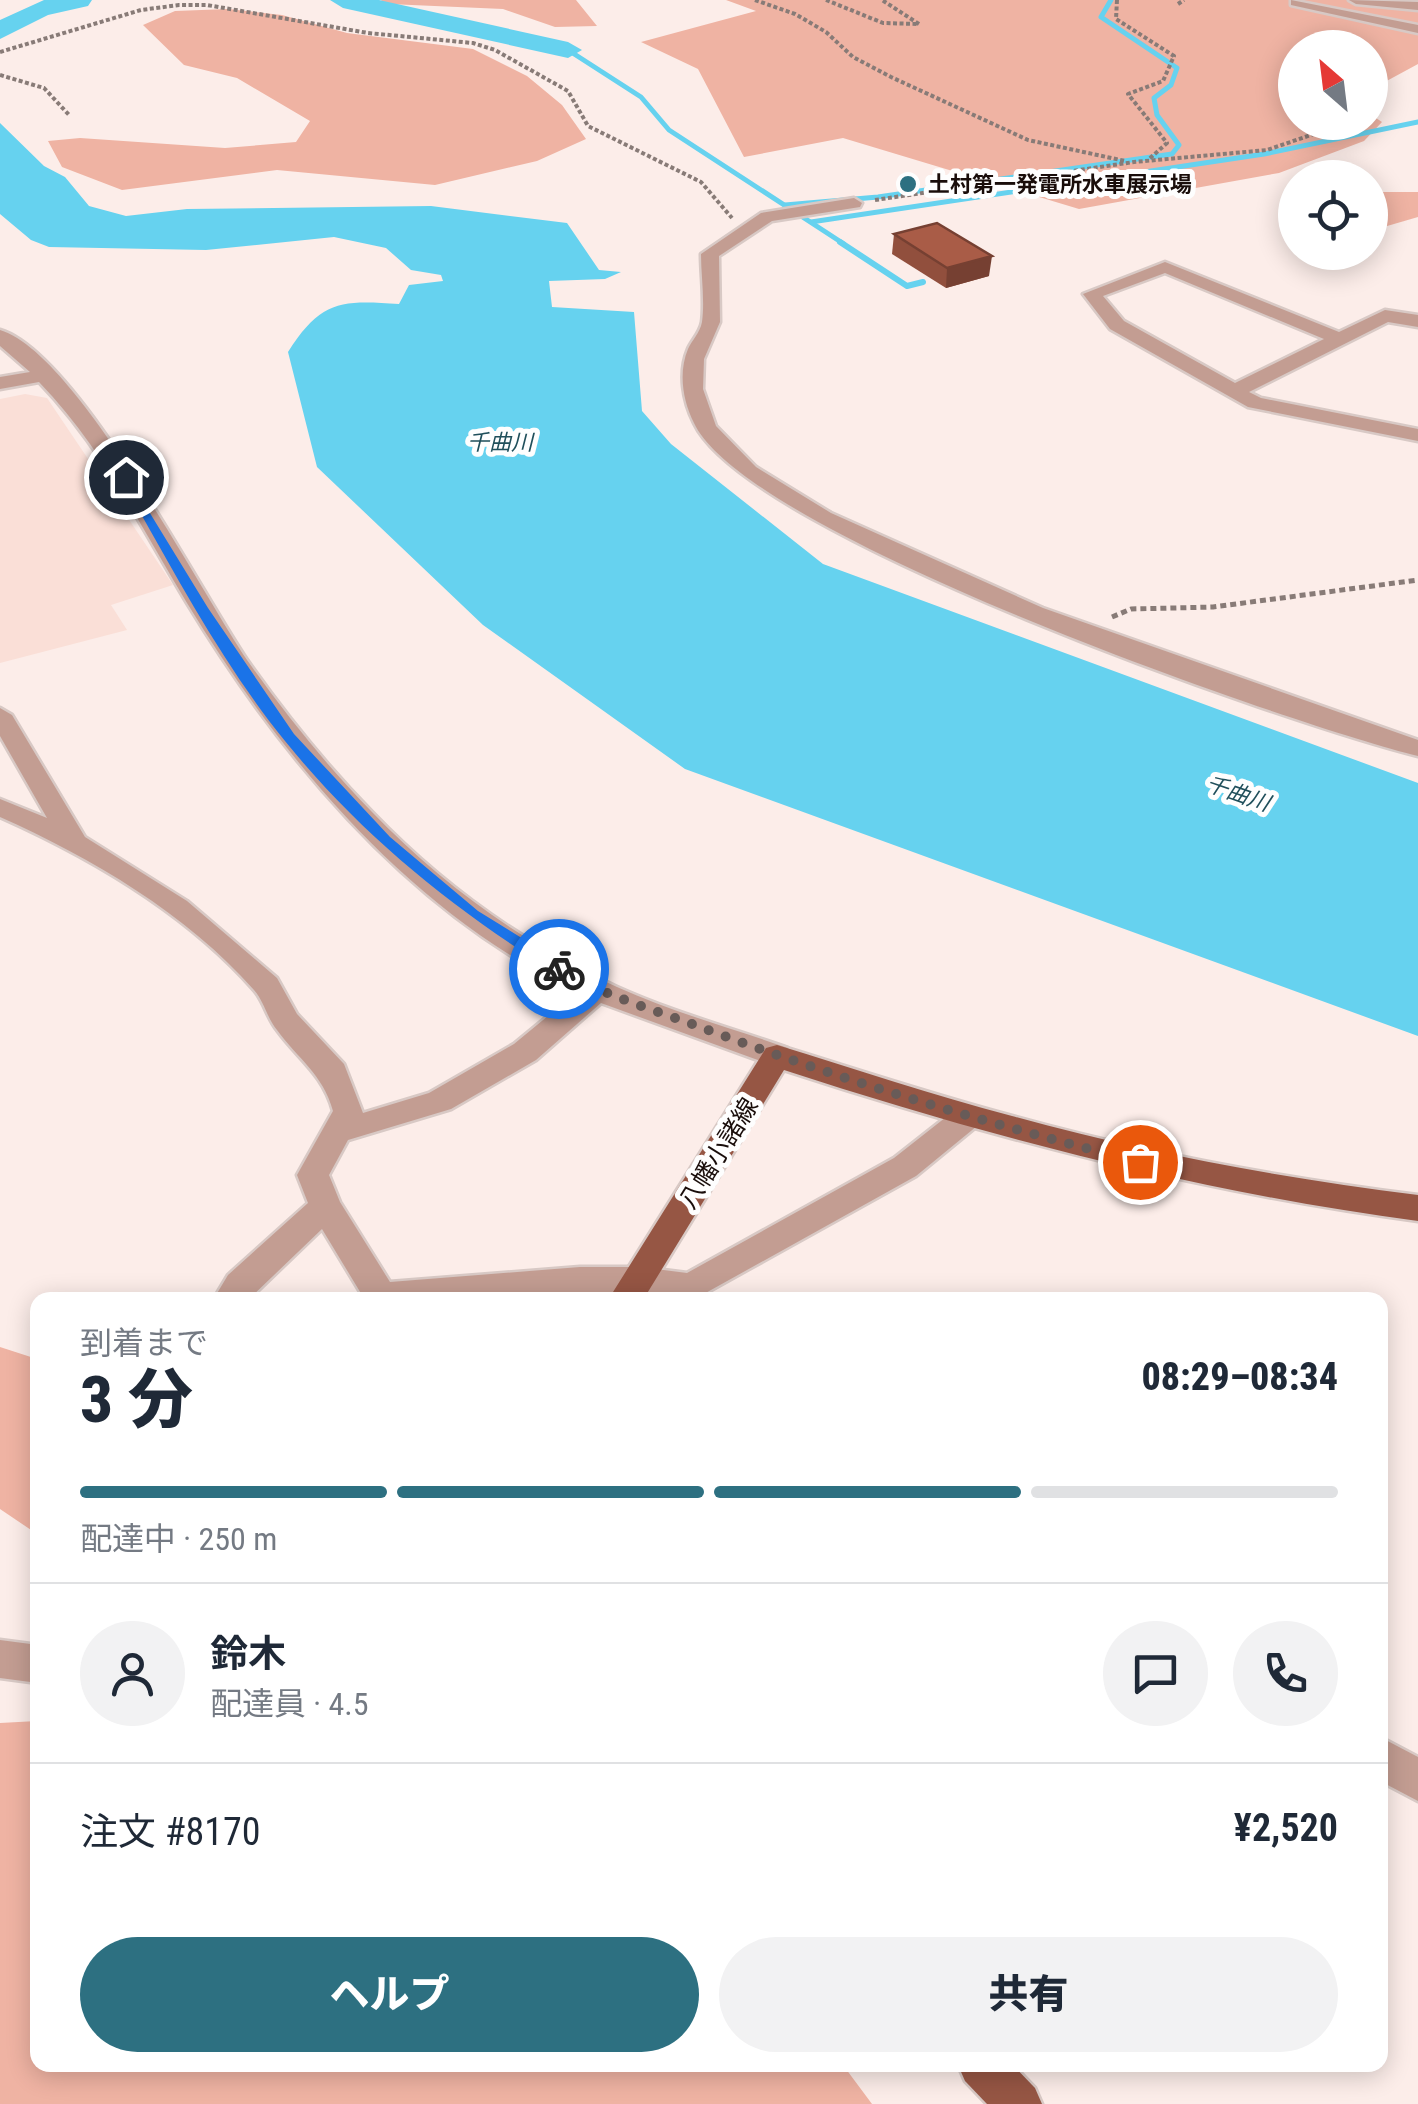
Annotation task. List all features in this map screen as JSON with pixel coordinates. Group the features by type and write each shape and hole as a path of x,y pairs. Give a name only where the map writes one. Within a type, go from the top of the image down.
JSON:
{"main road":[{"path":"777,1056 966,1118 1174,1171 1418,1208"},
{"name":"八幡小諸線","path":"632,1290 777,1056"},
{"path":"987,2072 1018,2104"}],"street":[{"path":"1354,0 1418,6"},
{"path":"1296,2 1418,29"},
{"path":"1392,8 1418,14"},
{"path":"854,204 813,206 768,216 741,230 710,254 710,327 697,350 690,379 707,430 741,468 792,500 930,569 1311,714 1418,748"},
{"path":"1338,338 1164,267 1092,294 1117,326 1276,411 1338,416 1418,435"},
{"path":"1238,390 1385,316 1418,321"},
{"path":"0,336 46,374 106,444 201,608 289,737 384,840 473,914 579,981 777,1056"},
{"path":"0,383 46,374"},
{"path":"0,716 76,846"},
{"path":"0,806 76,846 224,942 272,990 285,1021 342,1080 348,1111 313,1174 325,1206 378,1292"},
{"path":"336,1132 440,1101 525,1052 599,989"},
{"path":"570,1292 691,1287 906,1167 966,1118"},
{"path":"235,1292 325,1206"},
{"path":"1388,1763 1418,1782"}],"path":[{"path":"755,0 795,14 826,32 853,57 891,78 1028,140 1134,162"},
{"path":"826,0 903,29 919,24 882,0"},
{"path":"1117,0 1116,19 1124,28 1174,56 1165,68 1164,81 1128,94 1130,102 1159,126 1166,144 1146,161"},
{"path":"1178,4 1184,0"},
{"path":"0,52 141,10 179,5 473,43 495,50 568,91 588,126 701,182 741,230"},
{"path":"0,74 44,88 70,116"},
{"path":"854,204 1134,162 1266,150 1296,140"},
{"path":"1082,628 1131,609 1212,608 1418,580"}],"shaded area":[{"path":"380,0 576,0 597,26 555,27 503,9 389,4"},
{"path":"726,0 1418,0 1418,64 1388,80 1388,30 1278,30 1278,140 1364,141 1314,160 1278,160 1278,173 1079,209 843,138 744,157 698,69 641,42 756,11"},
{"path":"228,9 282,15 347,33 473,49 527,76 562,105 586,139 537,161 435,185 277,170 122,190 62,167 48,141 80,138 225,148 296,142 310,121 237,78 184,65 143,25 175,11"},
{"path":"1388,192 1418,192 1418,217 1388,226"},
{"path":"25,394 47,398 173,585 111,605 127,630 0,663 0,399"},
{"path":"0,1347 30,1357 30,1529 0,1509"},
{"path":"30,1721 30,2072 848,2072 872,2104 0,2104 0,1723"}],"water":[{"name":"千曲川","path":"0,123 44,166 65,177 89,206 126,216 187,209 431,206 567,223 599,270 621,272 605,279 549,281 552,307 634,312 642,411 671,444 823,564 1418,783 1418,1036 685,769 483,625 317,467 288,352 322,313 362,302 399,304 409,285 443,281 441,275 411,270 386,248 334,237 206,250 49,247 31,240 0,214"}],"building":[{"path":"937,223 992,256 947,268 894,234"}],"waterway":[{"path":"0,31 39,9 79,0"},
{"path":"343,0 568,50"},
{"path":"785,205 878,197 1172,154 1179,145 1157,115 1154,98 1171,85 1177,68 1101,17 1111,0"},
{"path":"568,50 641,97 669,130 844,244"},
{"path":"811,222 1264,154 1418,122"},
{"path":"840,242 907,286 923,282"}],"way so far":[{"path":"559,969 579,981 777,1056 945,1112 1140,1162"}],"place":[{"name":"土村第一発電所水車展示場","path":"908,184"}],"route":[{"path":"126,477 201,608 289,737 384,840 473,914 559,969"}]}
